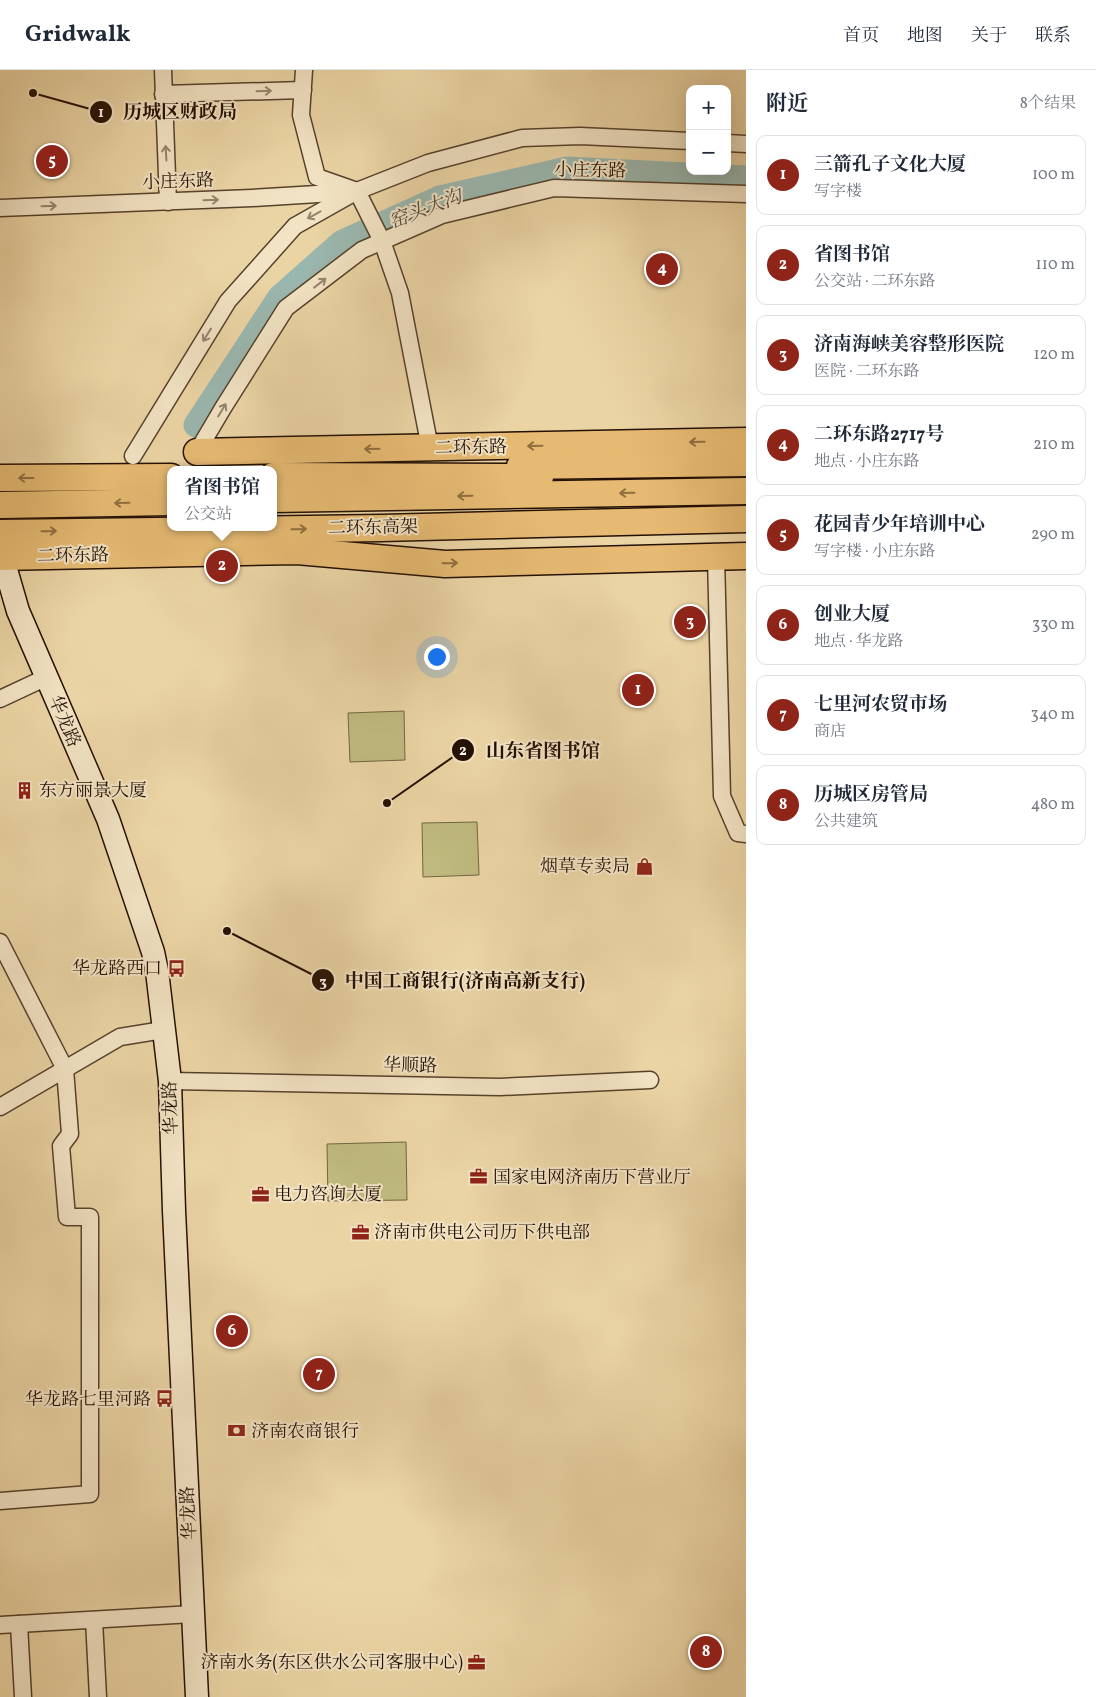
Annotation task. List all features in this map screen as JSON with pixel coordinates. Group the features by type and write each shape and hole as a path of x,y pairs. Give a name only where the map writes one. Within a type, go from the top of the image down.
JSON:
{"highway":[{"name":"二环东路","path":"197,452 746,441"},
{"path":"312,476 402,468 746,462"},
{"path":"0,478 130,467 167,476"},
{"name":"二环东路","path":"277,476 746,475"},
{"name":"二环东高架","path":"277,499 746,491"},
{"path":"0,506 167,502"},
{"name":"二环东高架","path":"1,549 381,528 746,519"},
{"name":"二环东路","path":"297,551 360,538 746,533"},
{"path":"297,551 399,545 606,547 746,545"},
{"name":"二环东路","path":"1,549 80,555 297,551 445,564 746,556"}],"main road":[{"name":"华龙路","path":"1,549 18,611 108,819 153,952 157,971 170,1081 174,1211 197,1697"}],"street":[{"path":"163,70 168,202"},
{"path":"304,70 301,115 316,177 357,192 382,241 400,293 430,448"},
{"path":"163,94 303,90"},
{"path":"130,467 228,301 295,226 357,192 428,163 522,138 580,136 686,141"},
{"path":"731,143 746,144"},
{"name":"小庄东路","path":"197,452 286,308 362,250 442,215 554,188 746,194"},
{"name":"小庄东路","path":"0,208 168,202 357,192"},
{"path":"716,557 722,796 738,833 746,834"},
{"path":"0,699 47,677"},
{"path":"0,942 65,1069 70,1134 61,1146 67,1217 90,1217 90,1494 0,1501"},
{"path":"1,1105 120,1037 164,1030"},
{"name":"华顺路","path":"170,1081 500,1086 650,1080"},
{"path":"0,1625 193,1614"},
{"path":"94,1620 98,1697"},
{"path":"19,1624 23,1697"}],"shaded area":[{"path":"404,711 405,760 350,762 348,713"},
{"path":"477,822 479,875 423,877 422,823"},
{"path":"406,1142 407,1200 328,1201 327,1144"}],"waterway":[{"name":"窑头大沟","path":"196,425 280,297 341,243 440,198 567,169 746,178"}],"place":[{"name":"历城区财政局","path":"33,93"},
{"name":"花园青少年培训中心","path":"52,161"},
{"name":"二环东路2717号","path":"662,269"},
{"name":"省图书馆","path":"222,566"},
{"name":"济南海峡美容整形医院","path":"690,622"},
{"name":"三箭孔子文化大厦","path":"638,690"},
{"name":"东方丽景大厦","path":"25,790"},
{"name":"山东省图书馆","path":"387,803"},
{"name":"烟草专卖局","path":"644,866"},
{"name":"中国工商银行(济南高新支行)","path":"227,931"},
{"name":"华龙路西口","path":"176,968"},
{"name":"国家电网济南历下营业厅","path":"479,1177"},
{"name":"电力咨询大厦","path":"260,1194"},
{"name":"济南市供电公司历下供电部","path":"360,1232"},
{"name":"创业大厦","path":"232,1331"},
{"name":"七里河农贸市场","path":"319,1374"},
{"name":"华龙路七里河路","path":"165,1399"},
{"name":"济南农商银行","path":"237,1431"},
{"name":"历城区房管局","path":"706,1652"},
{"name":"济南水务(东区供水公司客服中心)","path":"477,1662"}]}
